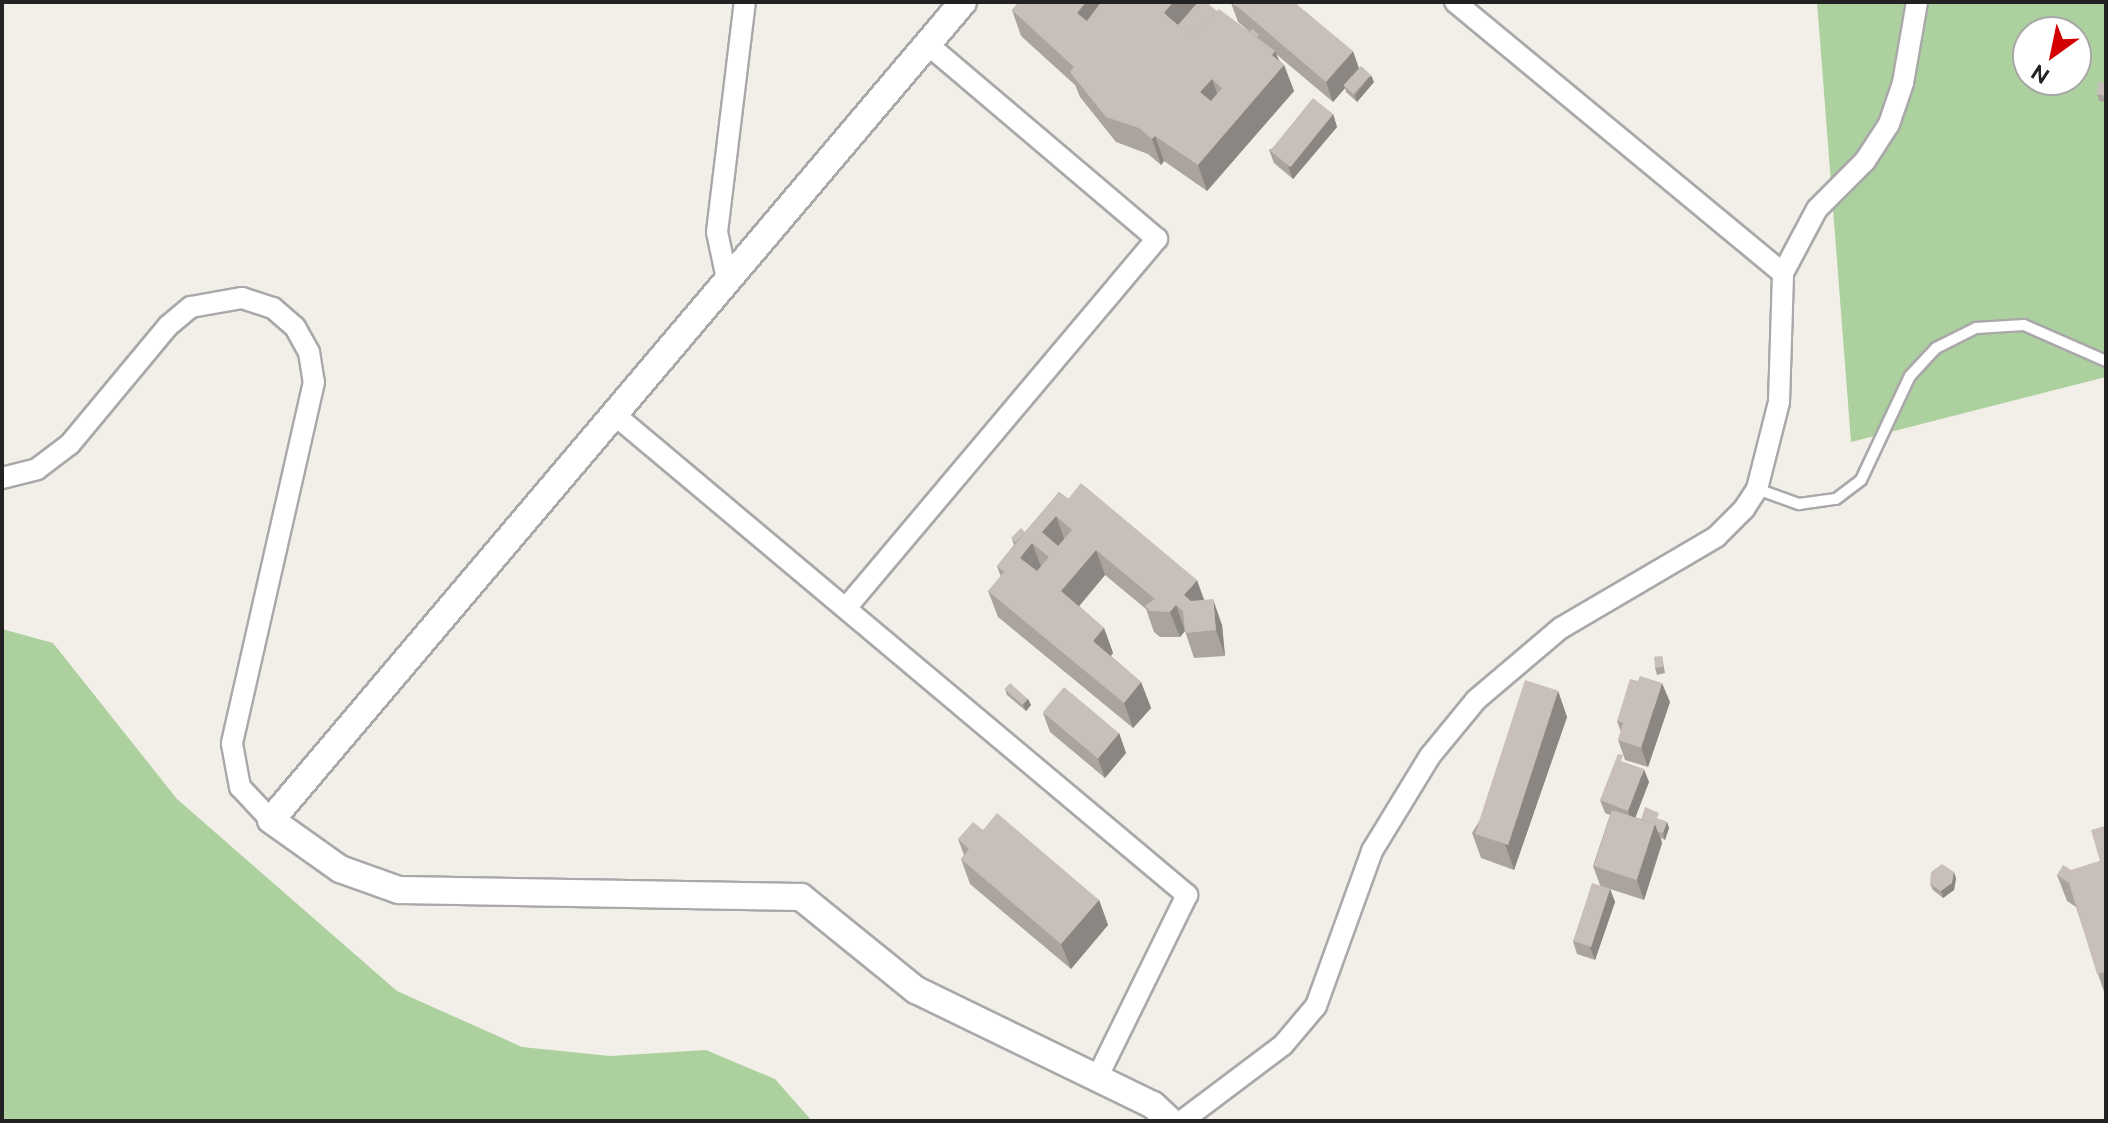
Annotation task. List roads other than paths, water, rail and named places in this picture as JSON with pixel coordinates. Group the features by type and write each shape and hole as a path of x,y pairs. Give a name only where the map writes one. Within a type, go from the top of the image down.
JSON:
{"street":[{"path":"728,284 717,232 745,2"},
{"path":"271,820 728,284 963,2"},
{"path":"1455,2 1783,273"},
{"path":"1182,1121 1283,1045 1307,1019 1372,851 1430,756 1476,700 1561,628 1716,537 1757,489 1779,402 1783,273 1817,209 1865,161 1889,124 1917,2"},
{"path":"846,608 1157,239 928,45"},
{"path":"2,478 37,469 62,451 168,326 191,307 242,298 273,308 295,327 309,352 314,382 232,744 240,787 271,820 340,869 408,891 801,897 916,990 1153,1105 1170,1121"},
{"path":"615,415 1187,895 1097,1078"}],"lane":[{"path":"1757,489 1799,504 1836,499 1861,480 1910,376 1936,348 1976,328 2024,325 2106,361"}]}
